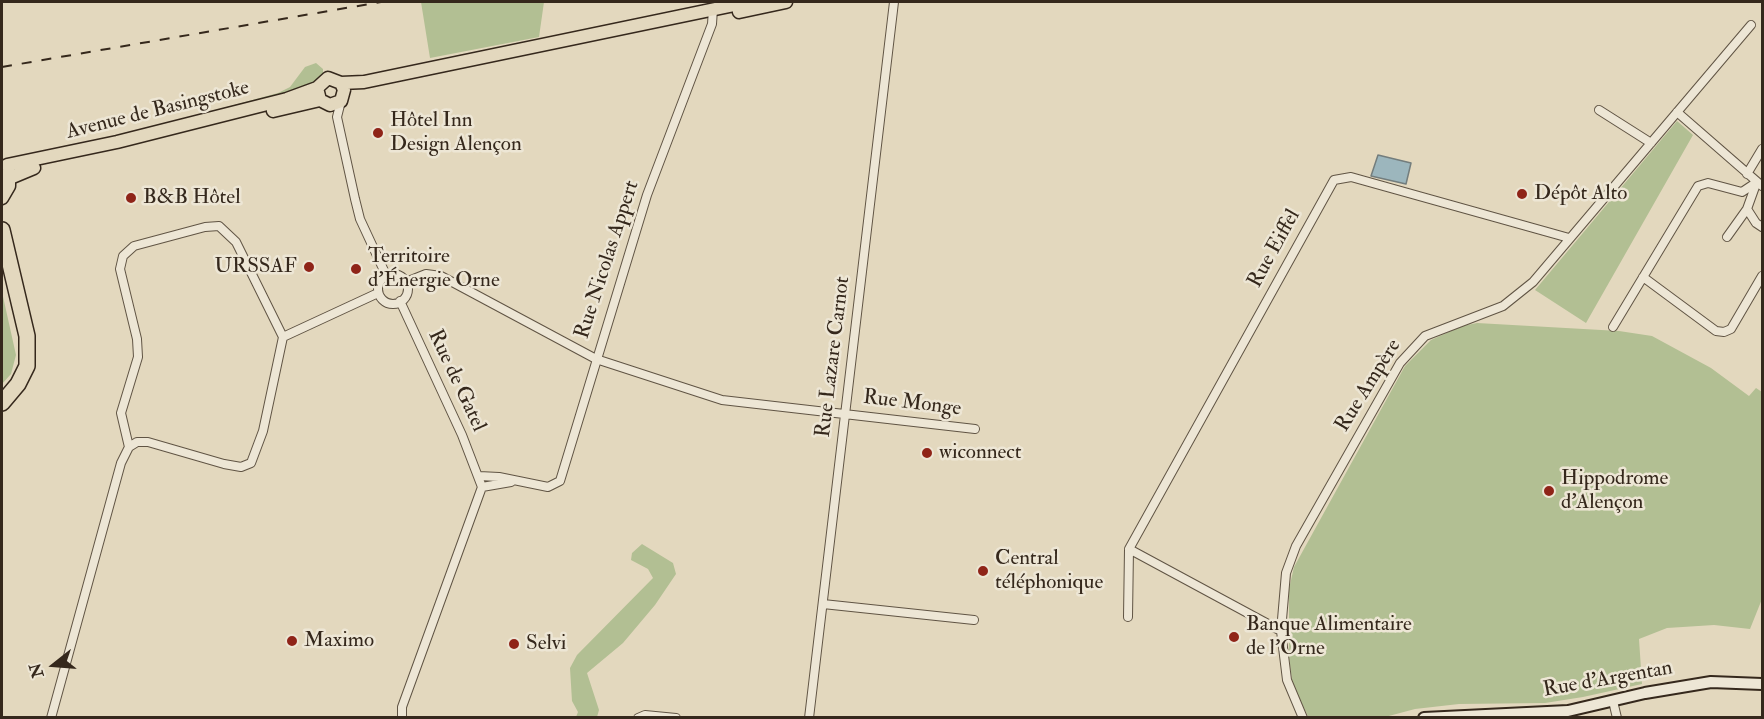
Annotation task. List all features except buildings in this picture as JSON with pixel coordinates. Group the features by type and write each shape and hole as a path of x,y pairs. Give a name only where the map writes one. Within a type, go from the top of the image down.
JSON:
{"highway":[{"path":"2,230 27,336 27,366 18,384 2,403"},
{"path":"2,254 22,336 22,364 14,382 2,393"}],"main road":[{"path":"714,13 749,2"},
{"path":"342,93 328,78 321,82 321,98 648,25 786,2"},
{"name":"Avenue de Basingstoke","path":"4,162 22,164 287,99 321,98"},
{"name":"Avenue de Basingstoke","path":"10,178 26,170 321,98"},
{"path":"2,198 9,186 10,178 4,162"},
{"name":"Rue d'Argentan","path":"1424,717 1568,711 1664,689 1711,682 1762,684"}],"street":[{"name":"Rue Lazare Carnot","path":"809,717 894,2"},
{"name":"Rue Nicolas Appert","path":"479,476 500,477 548,487 560,482 653,179 714,13"},
{"name":"Rue Ampère","path":"1302,717 1287,680 1281,631 1286,573 1296,546 1404,357 1425,336 1448,325 1492,310 1516,297 1533,282 1751,25"},
{"path":"342,93 337,117 360,219 386,275"},
{"path":"321,98 337,117"},
{"path":"1599,110 1651,143"},
{"path":"1677,112 1760,184"},
{"path":"1747,174 1762,149"},
{"name":"Rue Eiffel","path":"1129,549 1334,180 1351,177 1569,238"},
{"path":"1613,327 1698,186 1708,183 1742,192 1760,184"},
{"path":"1727,237 1747,209 1760,184"},
{"path":"1747,209 1756,223 1762,227"},
{"path":"51,717 121,464 129,447 138,442 148,442 241,467 251,463 263,431 283,338 236,242 219,226 205,227 134,246 123,256 120,269 137,339 138,357 121,413 129,447"},
{"name":"Rue Monge","path":"406,282 426,274 441,276 596,359 722,400 975,429"},
{"path":"386,275 399,275 406,282 406,295 400,301 386,302 378,293 379,282 386,275"},
{"path":"1643,277 1716,331 1724,332 1731,329 1762,276"},
{"path":"283,338 378,293"},
{"name":"Rue de Gatel","path":"400,301 479,476"},
{"path":"402,717 402,707 482,487 479,476"},
{"name":"Rue Nicolas Appert","path":"482,487 516,482"},
{"path":"1128,617 1129,549 1281,631"},
{"path":"823,604 974,620"},
{"path":"1613,701 1617,717"},
{"path":"638,717 645,715 676,717"}],"green space":[{"path":"421,2 544,2 539,37 430,58"},
{"path":"316,63 323,69 323,73 309,87 139,131 278,93 290,87 305,67"},
{"path":"1677,121 1693,135 1586,323 1535,290"},
{"path":"2,292 16,355 11,374 2,384"},
{"name":"Hippodrome d'Alençon","path":"1477,323 1619,331 1652,336 1711,368 1749,396 1756,388 1762,392 1762,599 1750,629 1714,625 1667,628 1639,639 1642,684 1583,697 1545,703 1459,704 1415,709 1385,717 1309,718 1293,687 1289,658 1289,589 1294,567 1405,366 1431,340 1462,326"},
{"path":"642,544 673,563 676,574 655,605 623,643 587,673 599,710 597,717 576,717 578,712 572,701 570,668 577,655 653,578 648,569 631,560 632,553"}],"water":[{"path":"1378,155 1411,163 1406,184 1371,176"}],"railway":[{"path":"2,67 381,2"}],"place":[{"name":"Hôtel Inn Design Alençon","path":"378,133"},
{"name":"Dépôt Alto","path":"1522,194"},
{"name":"B&B Hôtel","path":"131,198"},
{"name":"URSSAF","path":"309,267"},
{"name":"Territoire d'Énergie Orne","path":"356,269"},
{"name":"wiconnect","path":"927,453"},
{"name":"Hippodrome d'Alençon","path":"1549,491"},
{"name":"Central téléphonique","path":"983,571"},
{"name":"Banque Alimentaire de l'Orne","path":"1234,637"},
{"name":"Maximo","path":"292,641"},
{"name":"Selvi","path":"514,644"}]}
